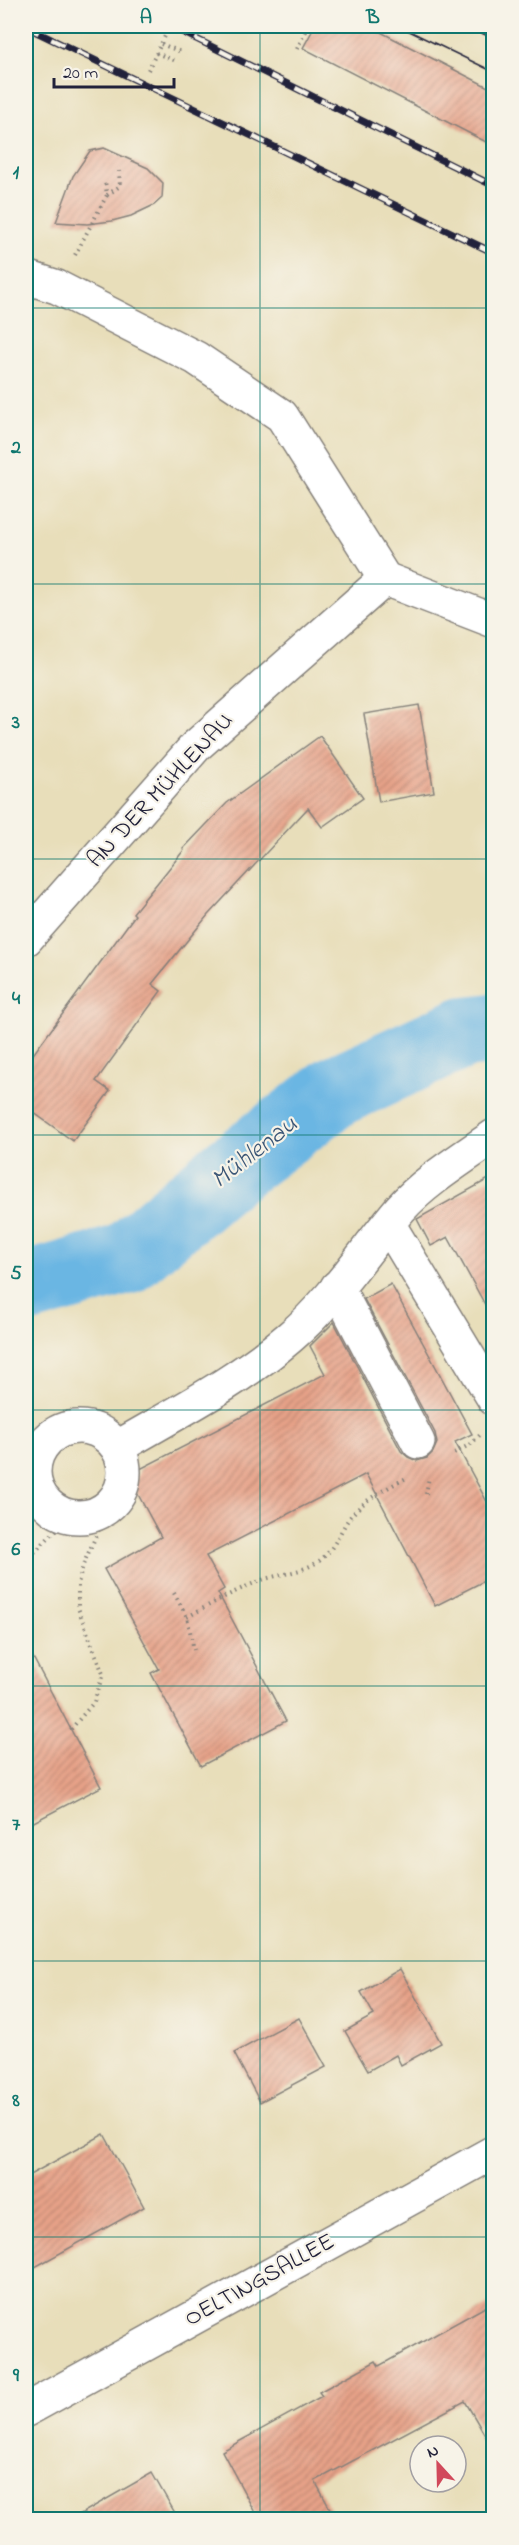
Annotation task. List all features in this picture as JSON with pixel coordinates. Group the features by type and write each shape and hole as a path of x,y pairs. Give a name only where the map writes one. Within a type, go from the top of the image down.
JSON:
{"street":[{"path":"26,277 57,287 196,358 282,416 384,579 494,621"},
{"name":"AN DER MÜHLENAU","path":"26,939 196,746 384,579"},
{"path":"118,1448 259,1361 292,1336 337,1287 401,1208 448,1168 494,1136"},
{"path":"389,1225 490,1414"},
{"path":"337,1287 418,1442"},
{"path":"80,1426 95,1429 108,1436 118,1448 123,1462 122,1484 111,1504 99,1513 84,1517 63,1515 43,1501 36,1488 33,1474 35,1459 41,1445 36,1438 65,1428 80,1426"},
{"name":"OELTINGSALLEE","path":"26,2410 494,2152"}],"path":[{"path":"297,49 308,26"},
{"path":"148,70 165,36"},
{"path":"161,44 181,51"},
{"path":"156,53 176,61"},
{"path":"57,287 107,195 120,186 119,171"},
{"path":"105,181 107,195"},
{"path":"450,1455 471,1444 490,1414"},
{"path":"187,1617 221,1598 261,1581 311,1566 335,1544 349,1518 370,1497 410,1476"},
{"path":"71,1729 94,1702 103,1674 78,1608 78,1584 83,1565 100,1527 99,1513"},
{"path":"26,1561 57,1529 63,1515"},
{"path":"174,1593 187,1617 194,1650"}],"building":[{"path":"315,26 369,26 494,90 494,146 303,48"},
{"path":"104,148 148,168 163,183 162,198 154,205 131,216 112,221 87,224 56,222 73,176 90,151"},
{"path":"419,705 434,792 379,802 364,714"},
{"path":"320,736 363,798 322,827 308,808 208,915 152,984 161,991 96,1081 110,1091 73,1141 26,1107 26,1064 135,915 133,913 183,849 227,803"},
{"path":"494,1176 494,1321 448,1237 431,1246 417,1219"},
{"path":"391,1284 472,1434 455,1442 494,1515 494,1576 435,1606 366,1474 206,1556 224,1589 218,1593 286,1721 201,1766 151,1673 159,1669 104,1569 161,1537 134,1487 140,1469 325,1374 310,1346 334,1322 401,1451 417,1461 427,1458 437,1443 435,1433 364,1299"},
{"path":"26,1644 101,1787 26,1826"},
{"path":"400,1969 441,2043 401,2065 396,2055 368,2071 345,2031 374,2015 361,1992"},
{"path":"299,2018 326,2067 260,2102 234,2053"},
{"path":"104,2134 144,2207 26,2272 26,2177"},
{"path":"494,2302 494,2451 465,2401 315,2481 336,2520 259,2520 222,2451 322,2396 319,2392 376,2361 379,2366"},
{"path":"152,2473 179,2520 70,2520"}],"waterway":[{"name":"Mühlenau","path":"26,1288 126,1259 226,1174 336,1091 465,1032 494,1029"}],"tram line":[{"path":"399,26 494,72"},
{"path":"467,26 494,39"}],"railway":[{"path":"170,26 494,186"},
{"path":"26,27 494,253"}]}
